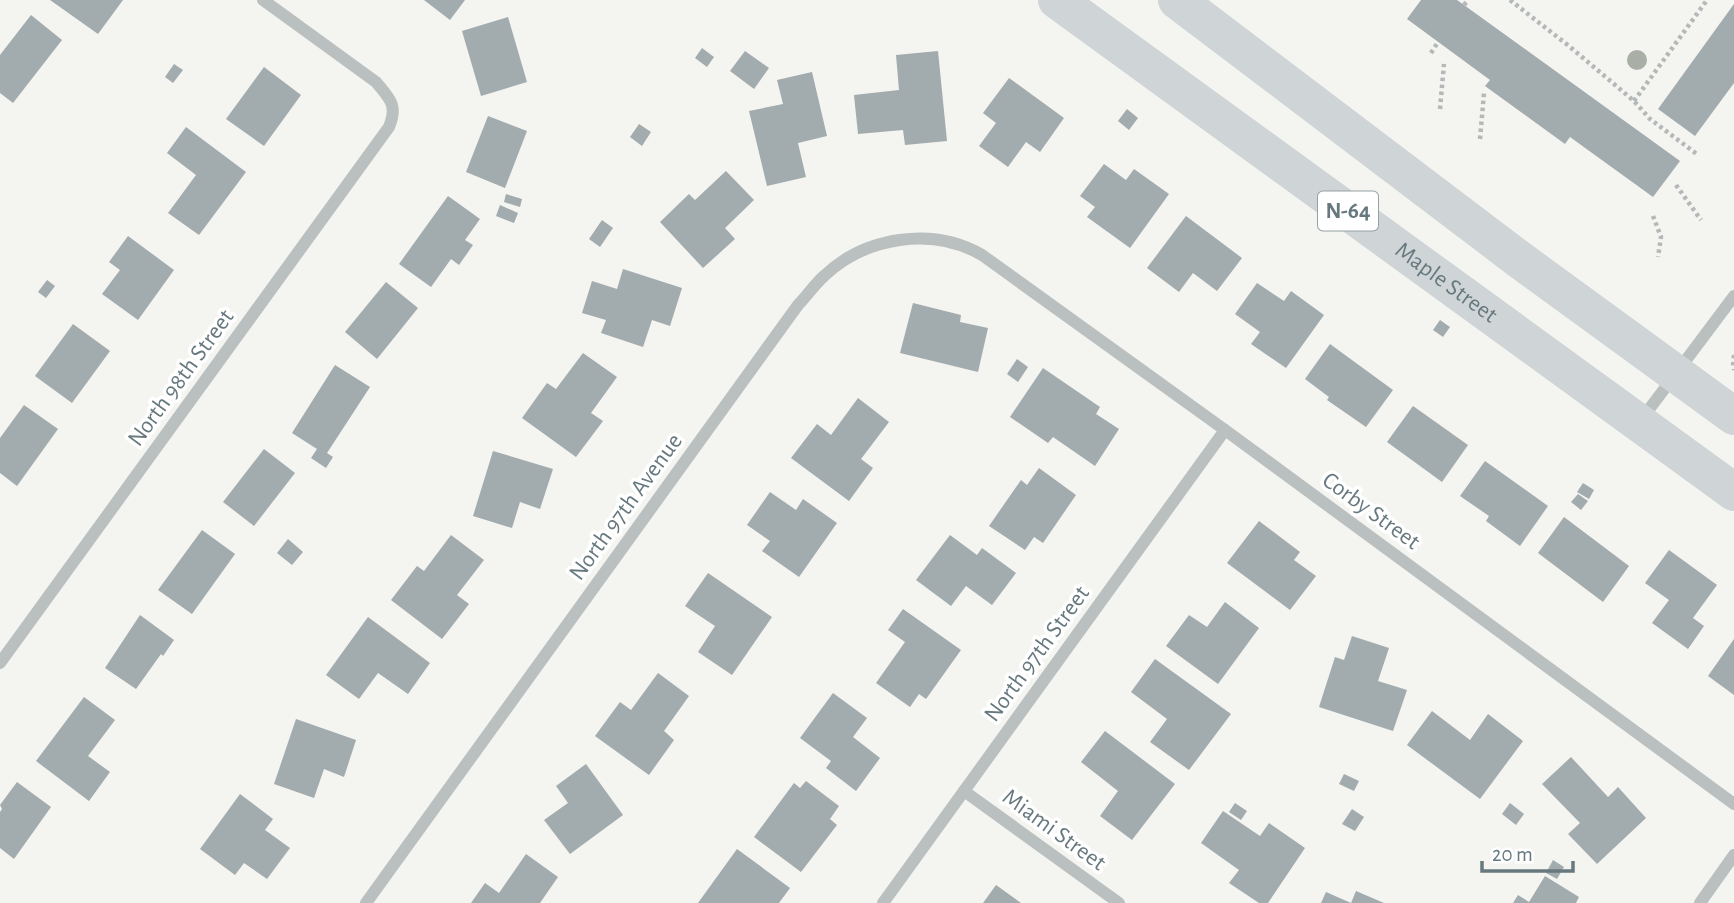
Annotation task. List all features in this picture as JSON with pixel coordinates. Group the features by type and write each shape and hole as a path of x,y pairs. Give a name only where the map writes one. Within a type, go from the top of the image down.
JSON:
{"main road":[{"name":"Maple Street","path":"1057,0 1734,492"},
{"name":"N-64","path":"1178,0 1520,260 1734,416"}],"street":[{"name":"North 98th Street","path":"0,663 389,127 394,116 391,100 376,82 263,0"},
{"name":"North 97th Avenue","path":"366,903 798,305 824,276 850,257 879,243 914,238 942,240 982,255"},
{"name":"Corby Street","path":"982,255 1734,804"},
{"path":"1639,424 1734,296"},
{"name":"North 97th Street","path":"883,903 1225,430"},
{"name":"Miami Street","path":"964,791 1119,903"},
{"path":"1700,903 1734,855"}],"path":[{"path":"1464,5 1468,0"},
{"path":"1510,0 1549,29 1634,101 1650,119 1698,155"},
{"path":"1634,101 1707,0"},
{"path":"1431,53 1438,42"},
{"path":"1440,108 1444,64"},
{"path":"1480,139 1484,93"},
{"path":"1676,185 1701,220"},
{"path":"1653,216 1661,237 1658,257"},
{"path":"1734,355 1734,370"}],"building":[{"path":"50,0 123,0 98,34"},
{"path":"424,0 465,0 450,20"},
{"path":"1421,0 1457,0 1680,161 1653,197 1570,137 1565,144 1485,86 1490,80 1407,19"},
{"path":"1734,4 1734,83 1695,136 1658,109"},
{"path":"31,15 62,40 13,103 0,93 0,55"},
{"path":"508,17 527,82 481,96 462,31"},
{"path":"702,48 714,57 707,67 695,58"},
{"path":"745,51 769,68 754,89 730,71"},
{"path":"938,51 947,141 905,145 903,130 858,134 854,95 899,90 896,55"},
{"path":"174,64 183,70 173,83 165,77"},
{"path":"264,67 301,95 264,146 226,119"},
{"path":"812,72 827,136 798,143 806,177 767,186 749,111 783,104 777,80"},
{"path":"1009,78 1064,118 1040,152 1026,142 1008,167 979,146 996,123 983,113"},
{"path":"1127,109 1138,118 1129,130 1118,121"},
{"path":"488,116 527,131 505,188 466,172"},
{"path":"639,124 651,132 642,146 630,137"},
{"path":"186,127 246,172 199,235 168,213 196,175 167,153"},
{"path":"1104,164 1126,180 1134,169 1169,194 1130,248 1087,217 1095,207 1080,196"},
{"path":"726,171 754,200 725,228 735,239 703,268 660,222 689,194 695,200"},
{"path":"506,194 522,199 520,207 504,202"},
{"path":"448,196 480,219 465,240 473,245 459,265 451,259 431,287 399,264"},
{"path":"500,205 518,213 514,223 496,216"},
{"path":"1186,216 1242,258 1217,291 1193,273 1179,292 1147,268"},
{"path":"602,220 613,228 600,247 589,239"},
{"path":"128,236 174,270 138,320 102,294 120,270 109,262"},
{"path":"623,269 682,288 670,326 652,320 643,347 601,333 606,320 582,313 592,281 617,289"},
{"path":"47,280 55,286 46,298 38,292"},
{"path":"386,282 418,308 377,359 345,332"},
{"path":"1257,283 1284,301 1291,291 1324,315 1286,368 1251,344 1260,332 1235,314"},
{"path":"913,303 961,315 960,322 988,328 978,372 900,353"},
{"path":"1440,320 1450,327 1443,337 1433,330"},
{"path":"73,324 110,351 72,403 35,376"},
{"path":"1330,344 1393,390 1366,427 1327,400 1329,397 1305,379"},
{"path":"583,353 617,377 591,413 603,421 576,457 522,418 547,383 556,389"},
{"path":"1017,359 1028,367 1018,382 1007,374"},
{"path":"335,365 370,387 327,453 333,457 326,468 311,458 317,449 292,433"},
{"path":"1043,368 1100,407 1096,414 1119,429 1095,466 1053,437 1048,443 1010,417"},
{"path":"858,398 889,422 861,459 873,468 849,501 791,458 817,424 831,435"},
{"path":"24,405 58,429 17,486 0,473 0,438"},
{"path":"1413,406 1468,445 1442,482 1387,442"},
{"path":"264,449 295,473 254,526 223,502"},
{"path":"493,451 553,469 540,509 520,502 512,528 473,516"},
{"path":"1485,461 1548,506 1520,546 1486,521 1489,516 1460,496"},
{"path":"1039,468 1076,495 1043,543 1034,537 1025,550 989,526 1021,480 1027,485"},
{"path":"1583,483 1594,490 1589,499 1577,492"},
{"path":"770,492 796,510 803,499 837,523 799,577 762,551 770,541 747,525"},
{"path":"1578,494 1588,501 1581,510 1571,502"},
{"path":"1564,517 1629,566 1603,602 1538,553"},
{"path":"1259,521 1300,552 1294,560 1316,576 1290,610 1227,563"},
{"path":"202,530 235,554 192,614 158,590"},
{"path":"451,535 484,560 457,595 469,604 442,639 391,600 417,566 424,571"},
{"path":"950,535 977,555 982,548 1016,573 992,605 966,586 951,606 916,580"},
{"path":"288,539 303,552 292,565 277,553"},
{"path":"1669,550 1717,585 1693,618 1704,626 1688,649 1652,623 1669,600 1645,583"},
{"path":"708,573 772,617 732,675 698,652 715,626 685,606"},
{"path":"1225,602 1259,628 1218,684 1166,646 1189,615 1207,627"},
{"path":"903,609 961,650 926,699 919,694 910,707 876,683 905,642 888,630"},
{"path":"140,615 174,640 136,689 105,668"},
{"path":"368,617 430,663 408,694 378,673 359,699 326,675"},
{"path":"1352,636 1389,648 1378,681 1407,690 1393,731 1319,707 1335,657 1344,660"},
{"path":"1734,639 1734,695 1708,676"},
{"path":"1155,659 1231,714 1189,770 1150,742 1167,719 1131,692"},
{"path":"658,673 689,696 664,731 674,740 649,775 595,736 620,702 631,710"},
{"path":"833,693 867,718 853,737 880,758 856,791 826,768 831,761 800,738"},
{"path":"84,697 115,720 88,756 110,772 89,801 36,761"},
{"path":"1432,711 1470,740 1488,714 1523,741 1480,799 1407,745"},
{"path":"296,719 356,740 344,777 324,769 314,798 274,784"},
{"path":"1105,731 1175,784 1132,840 1100,816 1118,791 1081,762"},
{"path":"1571,757 1608,797 1618,787 1646,818 1597,864 1568,834 1580,823 1542,784"},
{"path":"586,764 623,815 570,854 544,820 568,803 556,786"},
{"path":"1344,774 1359,781 1354,791 1339,784"},
{"path":"806,781 839,806 830,819 837,825 801,872 754,837 794,783 800,788"},
{"path":"17,782 51,807 14,859 0,848 0,805"},
{"path":"240,794 273,819 265,830 290,848 267,879 244,863 235,875 200,849"},
{"path":"1235,803 1247,811 1241,820 1229,812"},
{"path":"1510,803 1524,814 1516,825 1502,814"},
{"path":"1352,809 1364,817 1355,831 1342,824"},
{"path":"1223,811 1260,836 1269,823 1305,848 1268,903 1259,903 1229,883 1239,870 1201,843"},
{"path":"737,849 790,888 779,903 698,903"},
{"path":"526,854 558,877 540,903 471,903 485,883 499,893"},
{"path":"1553,860 1564,867 1557,879 1546,873"},
{"path":"1545,876 1579,897 1576,903 1513,903 1518,895 1529,902"},
{"path":"996,885 1021,903 983,903"},
{"path":"1356,891 1384,903 1351,903"},
{"path":"1326,892 1351,903 1321,903"}]}
